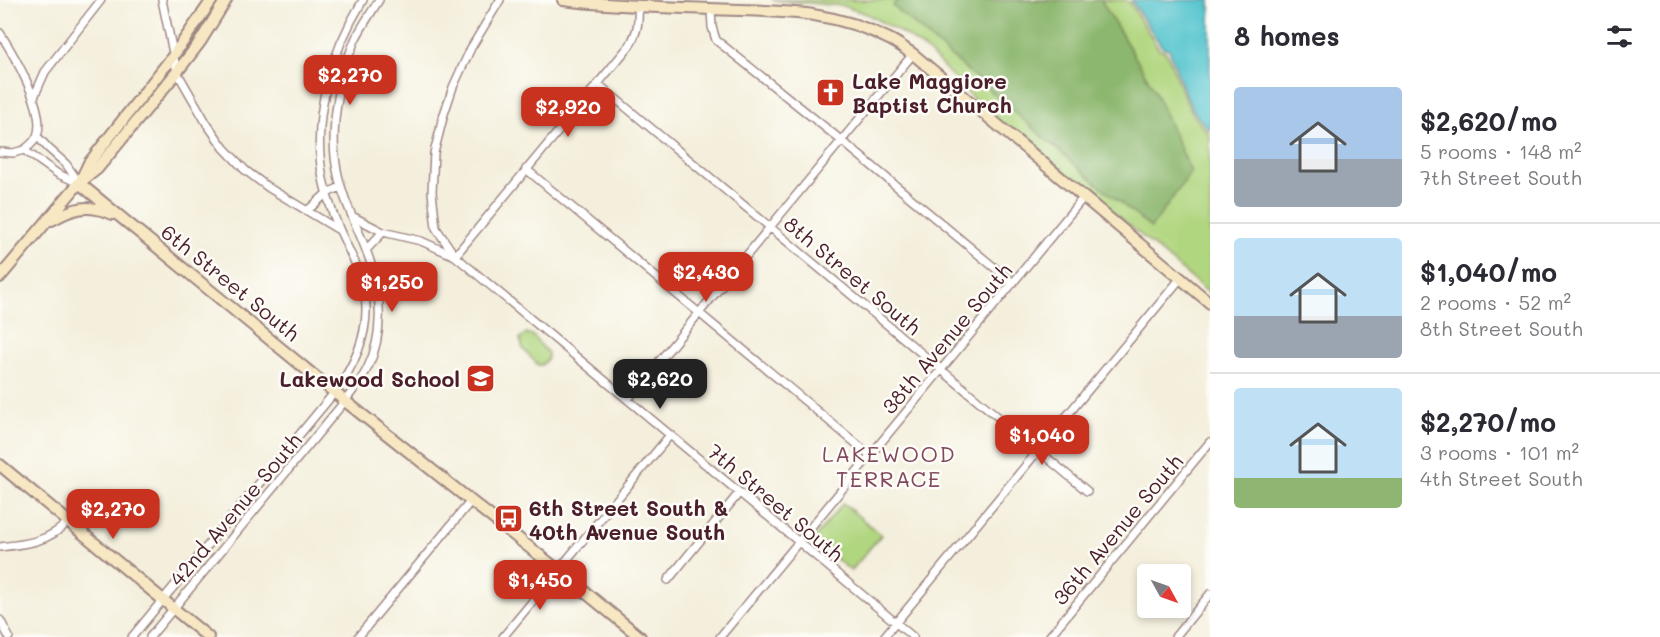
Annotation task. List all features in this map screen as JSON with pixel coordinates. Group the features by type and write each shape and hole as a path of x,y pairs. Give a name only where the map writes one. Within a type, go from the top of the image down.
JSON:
{"street":[{"path":"34,97 45,72 100,0"},
{"path":"162,0 177,72 202,117 224,148 269,188 339,230"},
{"path":"79,183 89,163 173,56 212,0"},
{"path":"0,277 79,183 97,169 177,72 200,42 226,0"},
{"name":"42nd Avenue South","path":"132,637 334,393 354,364 361,346 366,307 363,288 358,269 339,230 327,193 320,147 330,68 363,0"},
{"name":"42nd Avenue South","path":"150,637 345,401 368,367 376,344 380,313 378,287 341,187 336,168 334,124 349,56 356,38 379,0"},
{"path":"500,0 460,71 444,114 434,153 432,192 436,228 454,256 630,45 637,34 638,6"},
{"path":"563,0 823,15 890,39 913,54 1210,303"},
{"path":"711,9 712,27 716,40 1013,283"},
{"path":"0,33 34,97 39,125 37,136 24,150 13,153 0,152"},
{"path":"628,399 913,54"},
{"name":"8th Street South","path":"598,84 1087,490"},
{"name":"6th Street South","path":"37,136 66,164 79,183"},
{"name":"6th Street South","path":"24,150 58,174 79,183 334,393 640,637"},
{"path":"526,169 870,455"},
{"path":"307,211 327,193 341,187"},
{"name":"38th Avenue South","path":"720,637 1083,198"},
{"path":"44,224 70,211 86,207 106,211 122,218"},
{"name":"7th Street South","path":"352,216 383,232 421,240 454,256 913,637"},
{"path":"366,250 383,232"},
{"path":"884,637 1180,279"},
{"path":"503,637 670,435"},
{"name":"36th Avenue South","path":"1049,637 1210,442"},
{"path":"291,444 302,453"},
{"path":"0,465 208,637"},
{"path":"668,580 739,493"},
{"path":"358,637 471,501"},
{"path":"0,548 45,539 55,534 68,522"},
{"path":"1175,637 1210,594"},
{"path":"0,620 10,637"},
{"path":"0,635 10,637"}],"green space":[{"path":"772,0 1126,0 1159,49 1168,55 1190,108 1210,134 1210,294 1118,216 982,108 930,53 905,35 867,14 843,6"},
{"path":"897,0 1101,0 1153,87 1191,172 1151,228 893,6"},
{"path":"526,333 532,335 548,353 548,358 542,365 538,365 523,349 520,339"},
{"path":"843,503 881,535 851,571 813,540"}],"water":[{"path":"1131,0 1210,0 1210,130 1195,113 1180,81 1169,49 1162,47"}],"place":[{"name":"Lake Maggiore Baptist Church","path":"831,92"},
{"name":"Lakewood School","path":"481,378"},
{"name":"6th Street South & 40th Avenue South","path":"508,519"}],"district":[{"name":"LAKEWOOD TERRACE","path":"889,466"}]}
